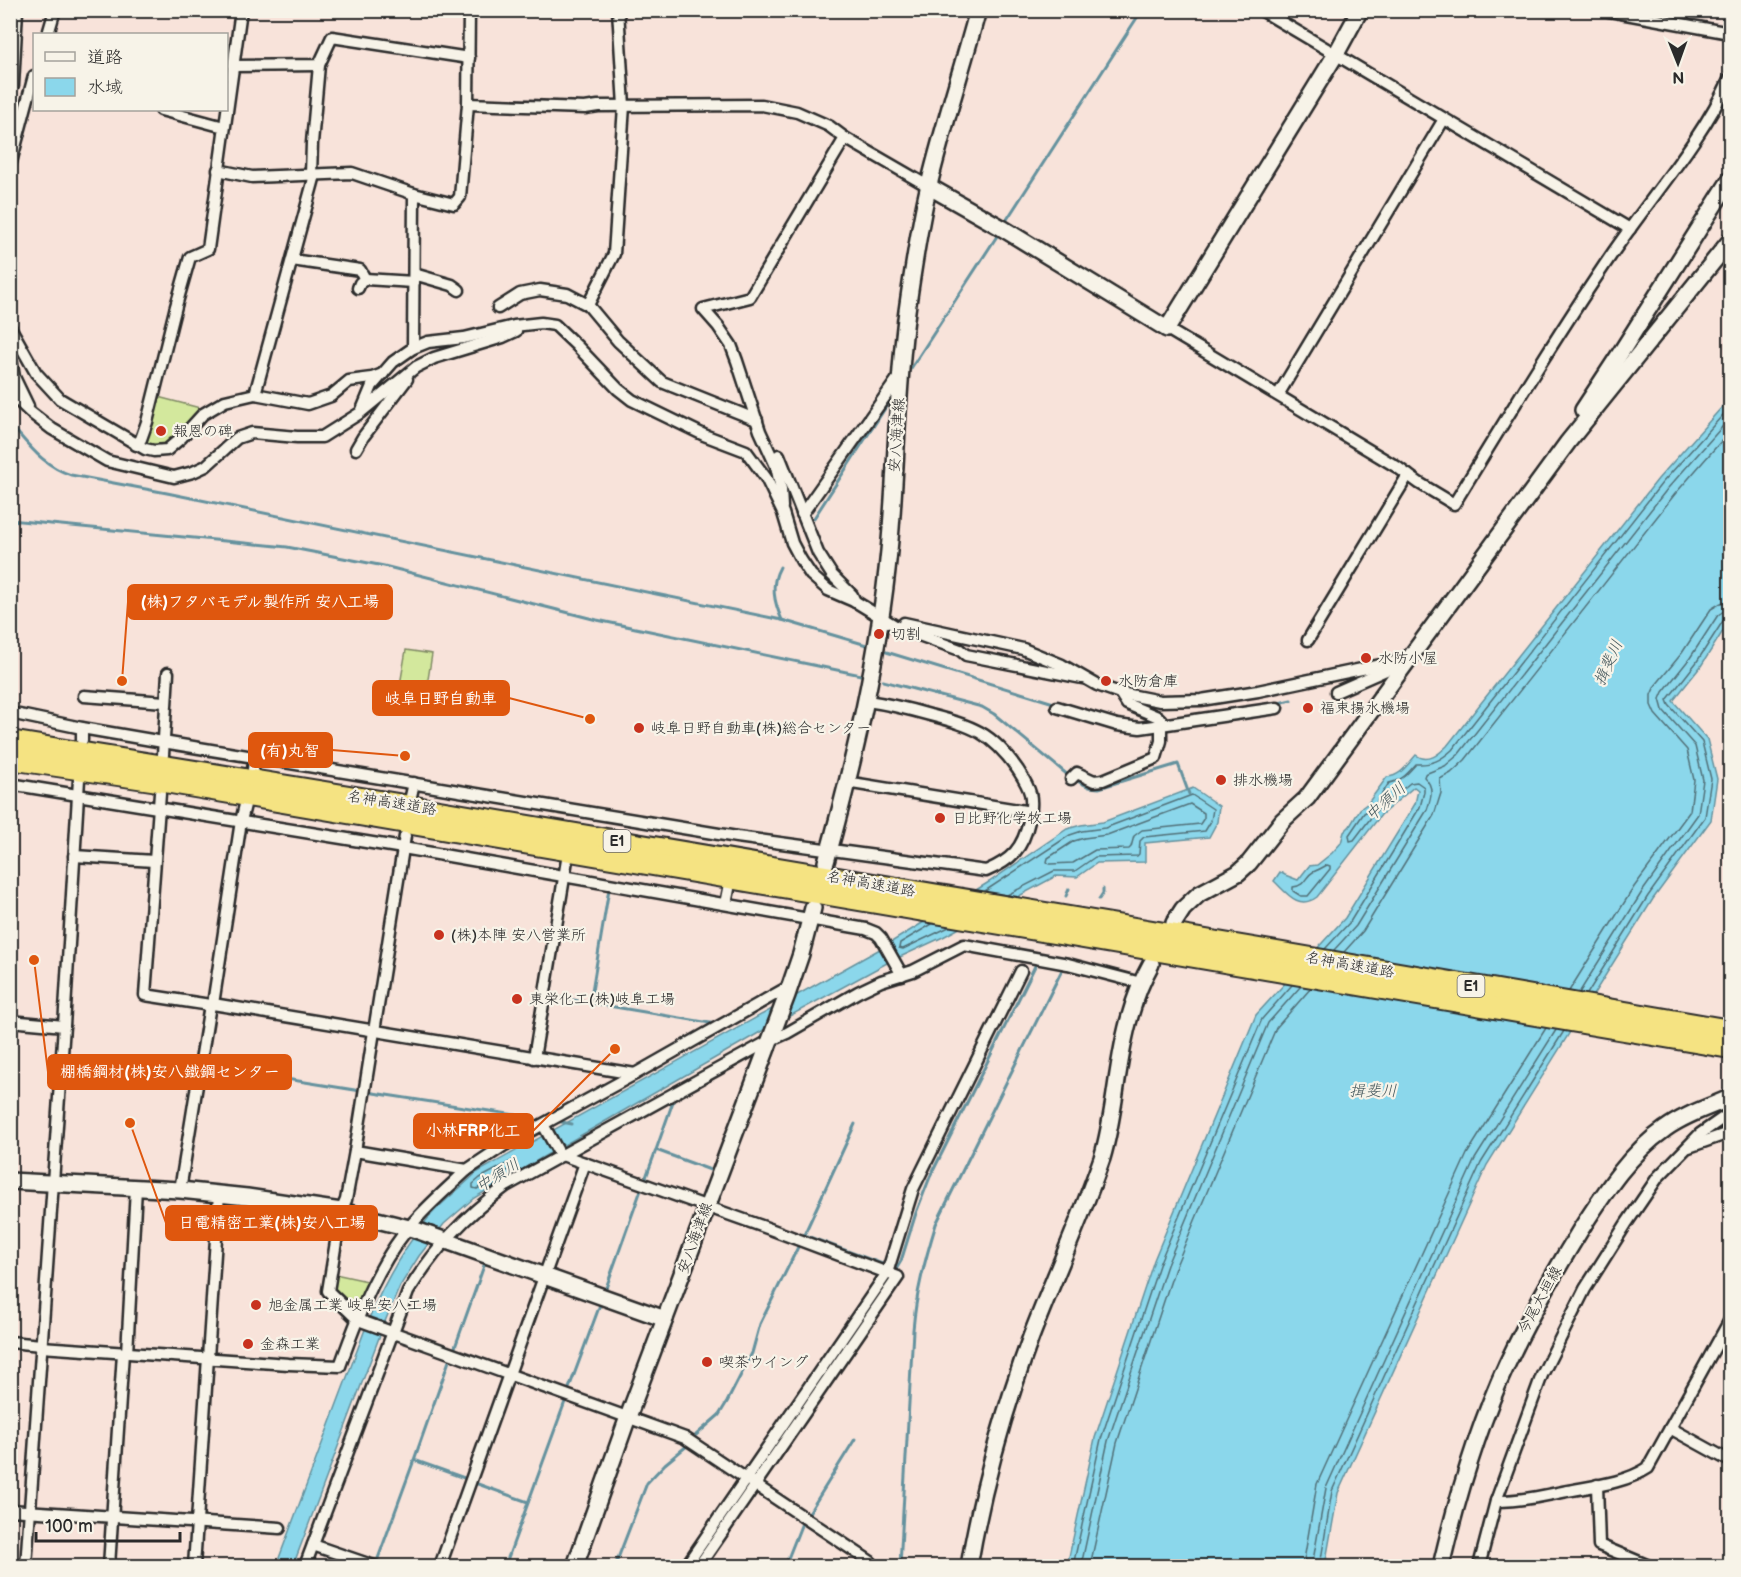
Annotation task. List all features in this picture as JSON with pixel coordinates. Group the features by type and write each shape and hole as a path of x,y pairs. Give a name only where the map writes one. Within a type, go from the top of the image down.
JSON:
{"highway":[{"name":"名神高速道路","path":"15,741 1224,943 1719,1034 1731,1048"},
{"name":"名神高速道路","path":"10,759 234,794 1214,960 1719,1034"}],"street":[{"path":"17,10 12,85 25,87 33,81"},
{"path":"48,33 55,10"},
{"path":"228,100 241,10"},
{"path":"218,170 252,177 352,173 414,194 454,204 460,197 468,104 469,10"},
{"path":"588,305 614,254 624,106 618,10"},
{"name":"安八海津線","path":"828,855 867,701 880,617 889,550 907,313 928,186 978,10"},
{"path":"1261,10 1630,229"},
{"path":"1167,329 1336,54 1360,10"},
{"path":"1604,10 1731,33"},
{"path":"255,394 313,175 312,143 319,65 332,37 469,58"},
{"path":"233,66 319,65"},
{"path":"468,104 585,108 762,105 797,112 829,126 844,138 1002,228 1397,467 1454,504 1552,346 1630,229 1703,129 1731,78"},
{"path":"10,166 33,81"},
{"path":"165,111 224,127"},
{"path":"136,445 147,422 190,257 208,249 226,111"},
{"path":"1278,395 1444,119"},
{"path":"783,513 776,466 731,345 703,309 750,297 844,138"},
{"path":"1568,442 1581,412 1731,180"},
{"path":"413,348 414,194"},
{"path":"1174,923 1183,909 1199,894 1238,873 1249,863 1283,820 1307,798 1568,442 1731,241"},
{"path":"292,260 360,270 365,279"},
{"path":"358,288 365,279 414,278 452,285 459,290"},
{"path":"498,308 520,294 540,290 567,294 588,305 618,341 662,382 759,425 777,452 818,553 832,575 852,595 855,602"},
{"path":"360,413 372,386 393,362 413,348 428,342 464,338 514,326 541,323 555,325 618,389 632,400 704,435 746,452 766,478 783,513 792,543 801,560 811,575 828,591 855,602 897,627 960,650 966,655 1082,678"},
{"path":"10,393 52,429 107,461 174,477 206,466 237,438 252,433 322,437 360,413 416,367 434,358 503,337 530,324"},
{"path":"10,327 36,373 60,399 136,445 154,451 167,450 203,414 225,401 255,394 308,404 331,396 350,381 383,374"},
{"path":"10,353 14,377 30,412"},
{"path":"356,449 416,367"},
{"path":"802,514 901,374"},
{"path":"1308,640 1408,475"},
{"path":"880,617 938,632 1023,649 1062,664 1097,685 1120,693 1160,701 1201,700 1258,691 1409,659"},
{"path":"1336,692 1409,659"},
{"path":"163,754 168,673"},
{"path":"1071,779 1077,773 1094,781 1103,780 1156,758 1161,741 1161,720 1127,704 1120,693"},
{"path":"84,696 165,702"},
{"path":"10,713 82,728 575,810 737,841 828,855 986,871 1001,865 1021,845 1033,802 1027,784 1002,750 988,737 966,725 896,705 867,701"},
{"path":"1057,707 1117,725 1140,728 1277,708"},
{"path":"82,728 82,740"},
{"path":"253,769 255,757"},
{"path":"26,1566 79,779"},
{"path":"846,782 1031,812"},
{"path":"411,796 414,783"},
{"path":"10,784 403,848 726,904 811,913 876,933 900,971"},
{"path":"160,793 145,995 374,1030 635,1074"},
{"path":"180,1190 245,805"},
{"path":"572,824 575,810"},
{"path":"405,836 355,1151 346,1200 341,1211 328,1291 359,1320 685,1438 872,1562"},
{"path":"74,856 154,861"},
{"path":"534,1058 567,861"},
{"path":"726,904 729,888"},
{"name":"安八海津線","path":"574,1566 788,990 801,954 811,913"},
{"path":"305,1566 390,1331 408,1292 444,1239 480,1205 506,1186 560,1154 770,1039 787,1033 858,992 900,971 964,945 1068,964 1141,983"},
{"path":"969,1566 990,1467 1011,1396 1035,1328 1093,1185 1109,1137 1127,1026 1141,983 1151,964"},
{"path":"887,1272 913,1189 1021,971"},
{"path":"10,1342 125,1353 340,1366 384,1262 419,1215 467,1170 503,1146 788,990"},
{"path":"10,1021 64,1026"},
{"name":"今尾大垣線","path":"1441,1566 1470,1461 1506,1366 1535,1305 1568,1249 1618,1174 1642,1147 1666,1128 1731,1098"},
{"path":"1479,1566 1496,1501 1542,1375 1585,1289 1658,1177 1700,1134 1731,1113"},
{"path":"545,1128 560,1154 898,1277 750,1482 686,1566"},
{"path":"1686,1148 1723,1135 1731,1138"},
{"path":"355,1151 467,1170"},
{"path":"440,1566 585,1164"},
{"path":"10,1181 180,1190 248,1197 341,1211 411,1228 665,1319"},
{"path":"109,1566 136,1188"},
{"path":"194,1566 219,1194"},
{"path":"1496,1501 1514,1501 1597,1485 1640,1474 1648,1468 1731,1320"},
{"path":"1670,1428 1731,1461"},
{"path":"699,1566 750,1482"},
{"path":"1597,1485 1599,1545 1645,1565"},
{"path":"10,1510 280,1528"},
{"path":"313,1545 374,1566"}],"green space":[{"path":"158,397 200,408 187,430 166,447 156,447 147,442"},
{"path":"406,650 432,654 423,711 396,708"},
{"path":"335,1274 372,1282 357,1314 332,1290"}],"water":[{"name":"揖斐川","path":"1730,398 1730,620 1701,666 1673,701 1707,739 1717,779 1711,820 1653,899 1487,1165 1338,1493 1325,1566 1067,1566 1095,1438 1154,1260 1256,1015 1345,918 1415,804 1418,790 1414,787 1381,815 1317,897 1310,901 1298,901 1274,881 1280,872 1298,880 1309,866 1317,865 1341,843 1344,832 1360,809 1368,803 1387,777 1400,772 1416,755 1420,758 1429,758 1437,755 1447,746 1658,479"},
{"name":"中須川","path":"1193,788 1219,806 1217,822 1209,837 1145,843 1145,862 1097,863 1077,877 1056,876 943,937 887,963 762,1031 474,1198 444,1224 419,1256 400,1286 293,1566 276,1566 382,1289 403,1252 429,1217 476,1173 880,949 989,882 1067,829 1103,822"}],"waterway":[{"path":"1004,224 1142,10"},
{"path":"906,376 999,233"},
{"path":"814,518 893,396"},
{"path":"10,424 44,460 71,475 782,620 870,646"},
{"path":"10,520 287,547 384,566 597,620 861,675"},
{"path":"780,567 775,580 774,594 782,620"},
{"path":"883,651 1057,704"},
{"path":"883,681 982,707 994,714 1069,776"},
{"path":"1275,704 1291,700"},
{"path":"1336,707 1340,710"},
{"path":"1075,780 1089,787 1099,788 1178,764 1189,794"},
{"path":"590,1003 609,889"},
{"path":"1066,896 1069,889"},
{"path":"1099,899 1103,889"},
{"path":"895,1271 901,1261 930,1177 1037,962"},
{"path":"900,1566 914,1316 928,1251 936,1224 1063,968"},
{"path":"549,996 716,1024"},
{"path":"205,1066 361,1091"},
{"path":"367,1092 528,1117"},
{"path":"675,1096 656,1150 713,1171"},
{"path":"556,1121 572,1124"},
{"path":"855,1124 804,1235 885,1265"},
{"path":"645,1180 656,1150"},
{"path":"606,1288 642,1187"},
{"path":"696,1435 719,1415 727,1402 752,1353 760,1324 799,1245 806,1248"},
{"path":"454,1350 486,1260"},
{"path":"568,1391 601,1302"},
{"path":"803,1406 868,1310"},
{"path":"450,1358 414,1460 467,1479"},
{"path":"505,1566 566,1399"},
{"path":"807,1516 855,1439"},
{"path":"615,1566 647,1483 688,1445 691,1447"},
{"path":"376,1564 414,1460"},
{"path":"475,1483 528,1502"},
{"path":"775,1504 802,1523 785,1566"}],"place":[{"name":"報恩の碑","path":"161,431"},
{"name":"切割","path":"879,634"},
{"name":"水防小屋","path":"1366,658"},
{"name":"(株)フタバモデル製作所 安八工場","path":"122,681"},
{"name":"水防倉庫","path":"1106,681"},
{"name":"福束揚水機場","path":"1308,708"},
{"name":"岐阜日野自動車","path":"590,719"},
{"name":"岐阜日野自動車(株)総合センター","path":"639,728"},
{"name":"(有)丸智","path":"405,756"},
{"name":"排水機場","path":"1221,780"},
{"name":"日比野化学牧工場","path":"940,818"},
{"name":"(株)本陣 安八営業所","path":"439,935"},
{"name":"棚橋鋼材(株)安八鐵鋼センター","path":"34,960"},
{"name":"東栄化工(株)岐阜工場","path":"517,999"},
{"name":"小林FRP化工","path":"615,1049"},
{"name":"日電精密工業(株)安八工場","path":"130,1123"},
{"name":"旭金属工業 岐阜安八工場","path":"256,1305"},
{"name":"金森工業","path":"248,1344"},
{"name":"喫茶ウイング","path":"707,1362"}]}
